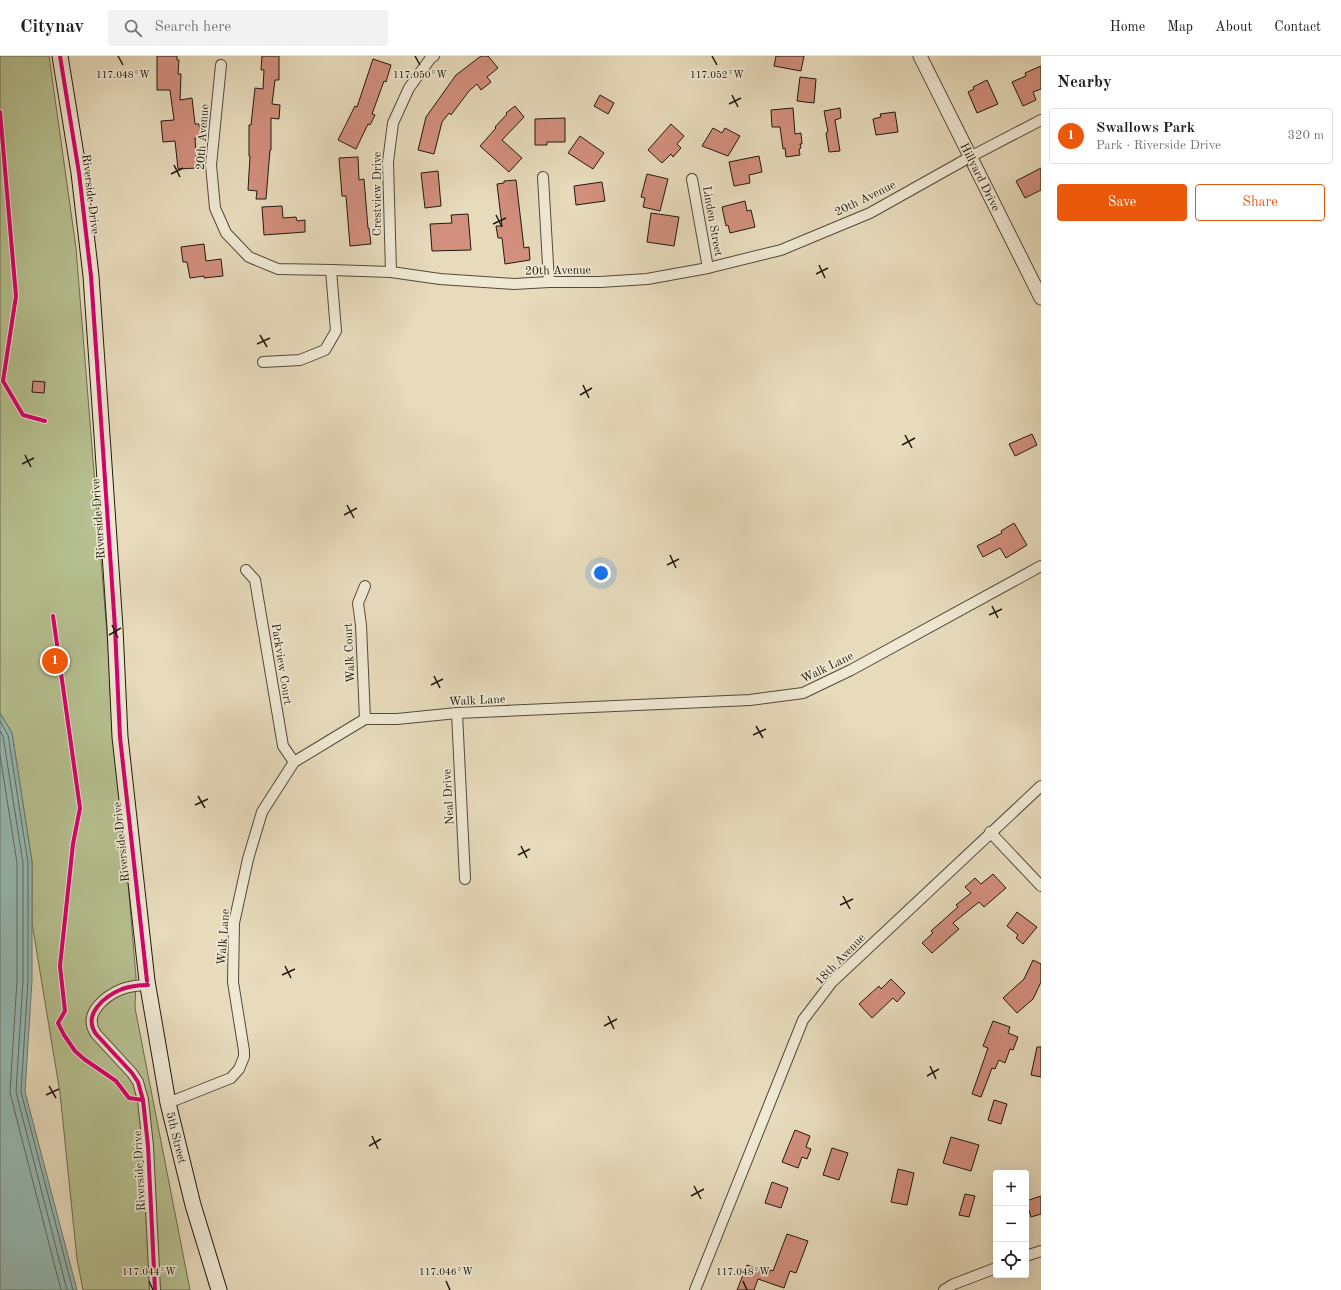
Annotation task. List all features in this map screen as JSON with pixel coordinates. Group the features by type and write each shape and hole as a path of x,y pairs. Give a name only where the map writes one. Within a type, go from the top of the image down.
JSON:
{"main road":[{"name":"Riverside Drive","path":"60,56 79,173 90,276 105,482 120,737 147,983"},
{"name":"5th Street","path":"147,983 168,1103 193,1205 218,1290"}],"street":[{"name":"Crestview Drive","path":"391,272 388,162 392,123 409,88 430,59 434,56"},
{"name":"Hillyard Drive","path":"920,56 1041,296"},
{"name":"20th Avenue","path":"221,65 211,165 215,208 226,233 249,257 278,269 391,272 455,280 514,284 600,282 647,279 708,268 781,250 863,216 1041,120"},
{"path":"542,177 549,282"},
{"name":"Linden Street","path":"692,179 708,268"},
{"path":"263,362 300,360 325,350 336,331 332,270"},
{"name":"Walk Lane","path":"168,1103 231,1078 242,1063 244,1057 244,1045 233,982 234,923 248,859 262,812 294,762 365,720 457,713 750,700 803,693 851,670 1041,566"},
{"name":"Parkview Court","path":"246,570 255,580 283,746 294,762"},
{"name":"Walk Court","path":"365,586 358,603 361,625 365,720"},
{"name":"Neal Drive","path":"457,713 465,879"},
{"name":"18th Avenue","path":"695,1290 804,1020 832,982 990,832 1041,786"},
{"path":"990,832 1041,886"},
{"name":"Riverside Drive","path":"147,983 119,990 109,996 94,1010 91,1022 96,1034 132,1072 138,1082 144,1100 148,1146 155,1290"},
{"path":"1029,1255 1041,1251"},
{"path":"944,1290 954,1284 993,1269"}],"green space":[{"path":"0,56 49,56 76,248 136,977 135,1008 190,1290 83,1290 77,1259 60,1093 32,923 32,862 12,733 0,713"}],"water":[{"path":"0,713 12,733 32,862 32,980 25,1092 77,1290 0,1290"}],"building":[{"path":"157,56 177,56 177,60 179,60 178,74 181,74 180,100 192,98 195,124 199,124 201,138 195,138 197,168 178,169 175,141 163,142 161,121 174,120 170,90 157,90"},
{"path":"262,56 279,56 279,80 275,80 272,104 280,105 279,119 271,118 271,150 266,199 256,199 257,191 248,190 250,156 249,125 251,125 255,88 263,89 264,70 261,70"},
{"path":"481,56 488,56 498,68 487,77 491,82 481,90 477,84 469,91 451,115 449,113 442,122 434,154 418,150 426,117 456,75"},
{"path":"776,56 804,56 801,71 774,66"},
{"path":"373,59 391,65 386,82 384,81 372,114 375,115 370,125 368,124 356,149 338,140 355,106 357,107"},
{"path":"1041,66 1041,89 1033,92 1036,100 1023,106 1012,82 1026,76 1025,73"},
{"path":"800,77 816,79 814,103 797,101"},
{"path":"987,80 998,104 977,113 968,92 974,89 973,87"},
{"path":"600,95 614,103 608,114 594,106"},
{"path":"515,106 524,117 502,140 522,158 509,172 480,146 496,128 495,127 507,114 506,113"},
{"path":"793,108 795,134 801,133 802,144 800,144 801,148 799,149 800,155 786,157 785,148 783,149 780,127 772,127 771,110"},
{"path":"840,108 841,118 835,120 840,151 829,152 826,133 828,132 824,111"},
{"path":"895,112 898,132 876,135 873,119 881,117 880,114"},
{"path":"565,118 565,142 547,142 547,145 535,145 535,119"},
{"path":"671,124 684,136 677,144 681,148 673,157 671,154 662,163 648,150"},
{"path":"713,128 722,133 725,128 740,136 728,156 702,146"},
{"path":"580,136 604,153 593,169 568,153"},
{"path":"759,156 762,172 749,175 750,183 734,186 729,162"},
{"path":"358,157 359,180 364,179 368,228 371,244 350,246 346,196 342,196 339,158"},
{"path":"1041,168 1041,190 1025,198 1016,181"},
{"path":"438,171 441,206 425,208 421,173"},
{"path":"647,174 668,179 660,211 643,207 645,198 641,197"},
{"path":"516,180 524,248 529,247 530,260 505,264 502,238 498,238 496,226 502,226 497,184 504,183 504,181"},
{"path":"602,182 605,201 576,205 574,186"},
{"path":"745,201 747,211 751,210 755,227 730,233 728,225 726,226 722,207"},
{"path":"282,206 283,218 296,217 297,221 305,220 305,232 264,235 262,207"},
{"path":"651,213 679,217 674,246 647,242"},
{"path":"468,214 471,250 432,251 430,224 452,223 451,215"},
{"path":"204,244 206,261 221,259 223,276 190,278 187,262 183,262 181,247"},
{"path":"33,381 45,382 44,393 32,392"},
{"path":"1032,434 1037,445 1015,456 1009,444"},
{"path":"1014,523 1027,545 1006,558 1000,548 983,557 977,546 1002,533 1001,531"},
{"path":"993,874 1006,888 984,907 979,902 953,923 959,929 932,953 922,943 933,933 931,931 958,907 956,905 971,893 965,887 975,878 981,884"},
{"path":"1017,912 1037,927 1023,944 1016,938 1018,935 1007,926"},
{"path":"1033,960 1041,964 1041,982 1033,999 1017,1013 1003,998 1024,979"},
{"path":"891,979 905,993 897,1002 893,998 872,1018 859,1004 879,986 881,989"},
{"path":"993,1021 1010,1027 1008,1033 1018,1037 1013,1050 1010,1049 1005,1063 999,1060 995,1069 992,1068 981,1097 972,1094 988,1048 983,1046"},
{"path":"1037,1047 1041,1047 1041,1077 1031,1075"},
{"path":"994,1100 1007,1104 1001,1124 988,1120"},
{"path":"795,1130 810,1136 806,1147 811,1149 807,1159 802,1157 798,1168 782,1162"},
{"path":"951,1137 979,1145 971,1171 943,1163"},
{"path":"832,1148 848,1153 839,1180 823,1175"},
{"path":"898,1169 914,1173 907,1205 891,1202"},
{"path":"772,1182 788,1188 781,1208 765,1203"},
{"path":"965,1194 975,1196 969,1217 959,1215"},
{"path":"1041,1196 1041,1214 1031,1217 1029,1211 1029,1200"},
{"path":"787,1234 808,1241 796,1273 790,1271 784,1288 758,1279 754,1290 737,1290 747,1265 769,1273 770,1270 773,1271"}],"cycle path":[{"path":"60,56 79,173 91,276 115,628 120,737 147,981"},
{"path":"0,112 16,296 3,381 23,415 45,421"},
{"path":"53,616 80,808 73,844 60,966 65,1011 58,1023 75,1051 116,1081 129,1098 143,1100"},
{"path":"148,985 125,988 109,996 97,1007 92,1020 92,1027 96,1034 132,1073 138,1082 143,1100 148,1146 155,1290"}],"place":[{"name":"Swallows Park","path":"55,661"}]}
